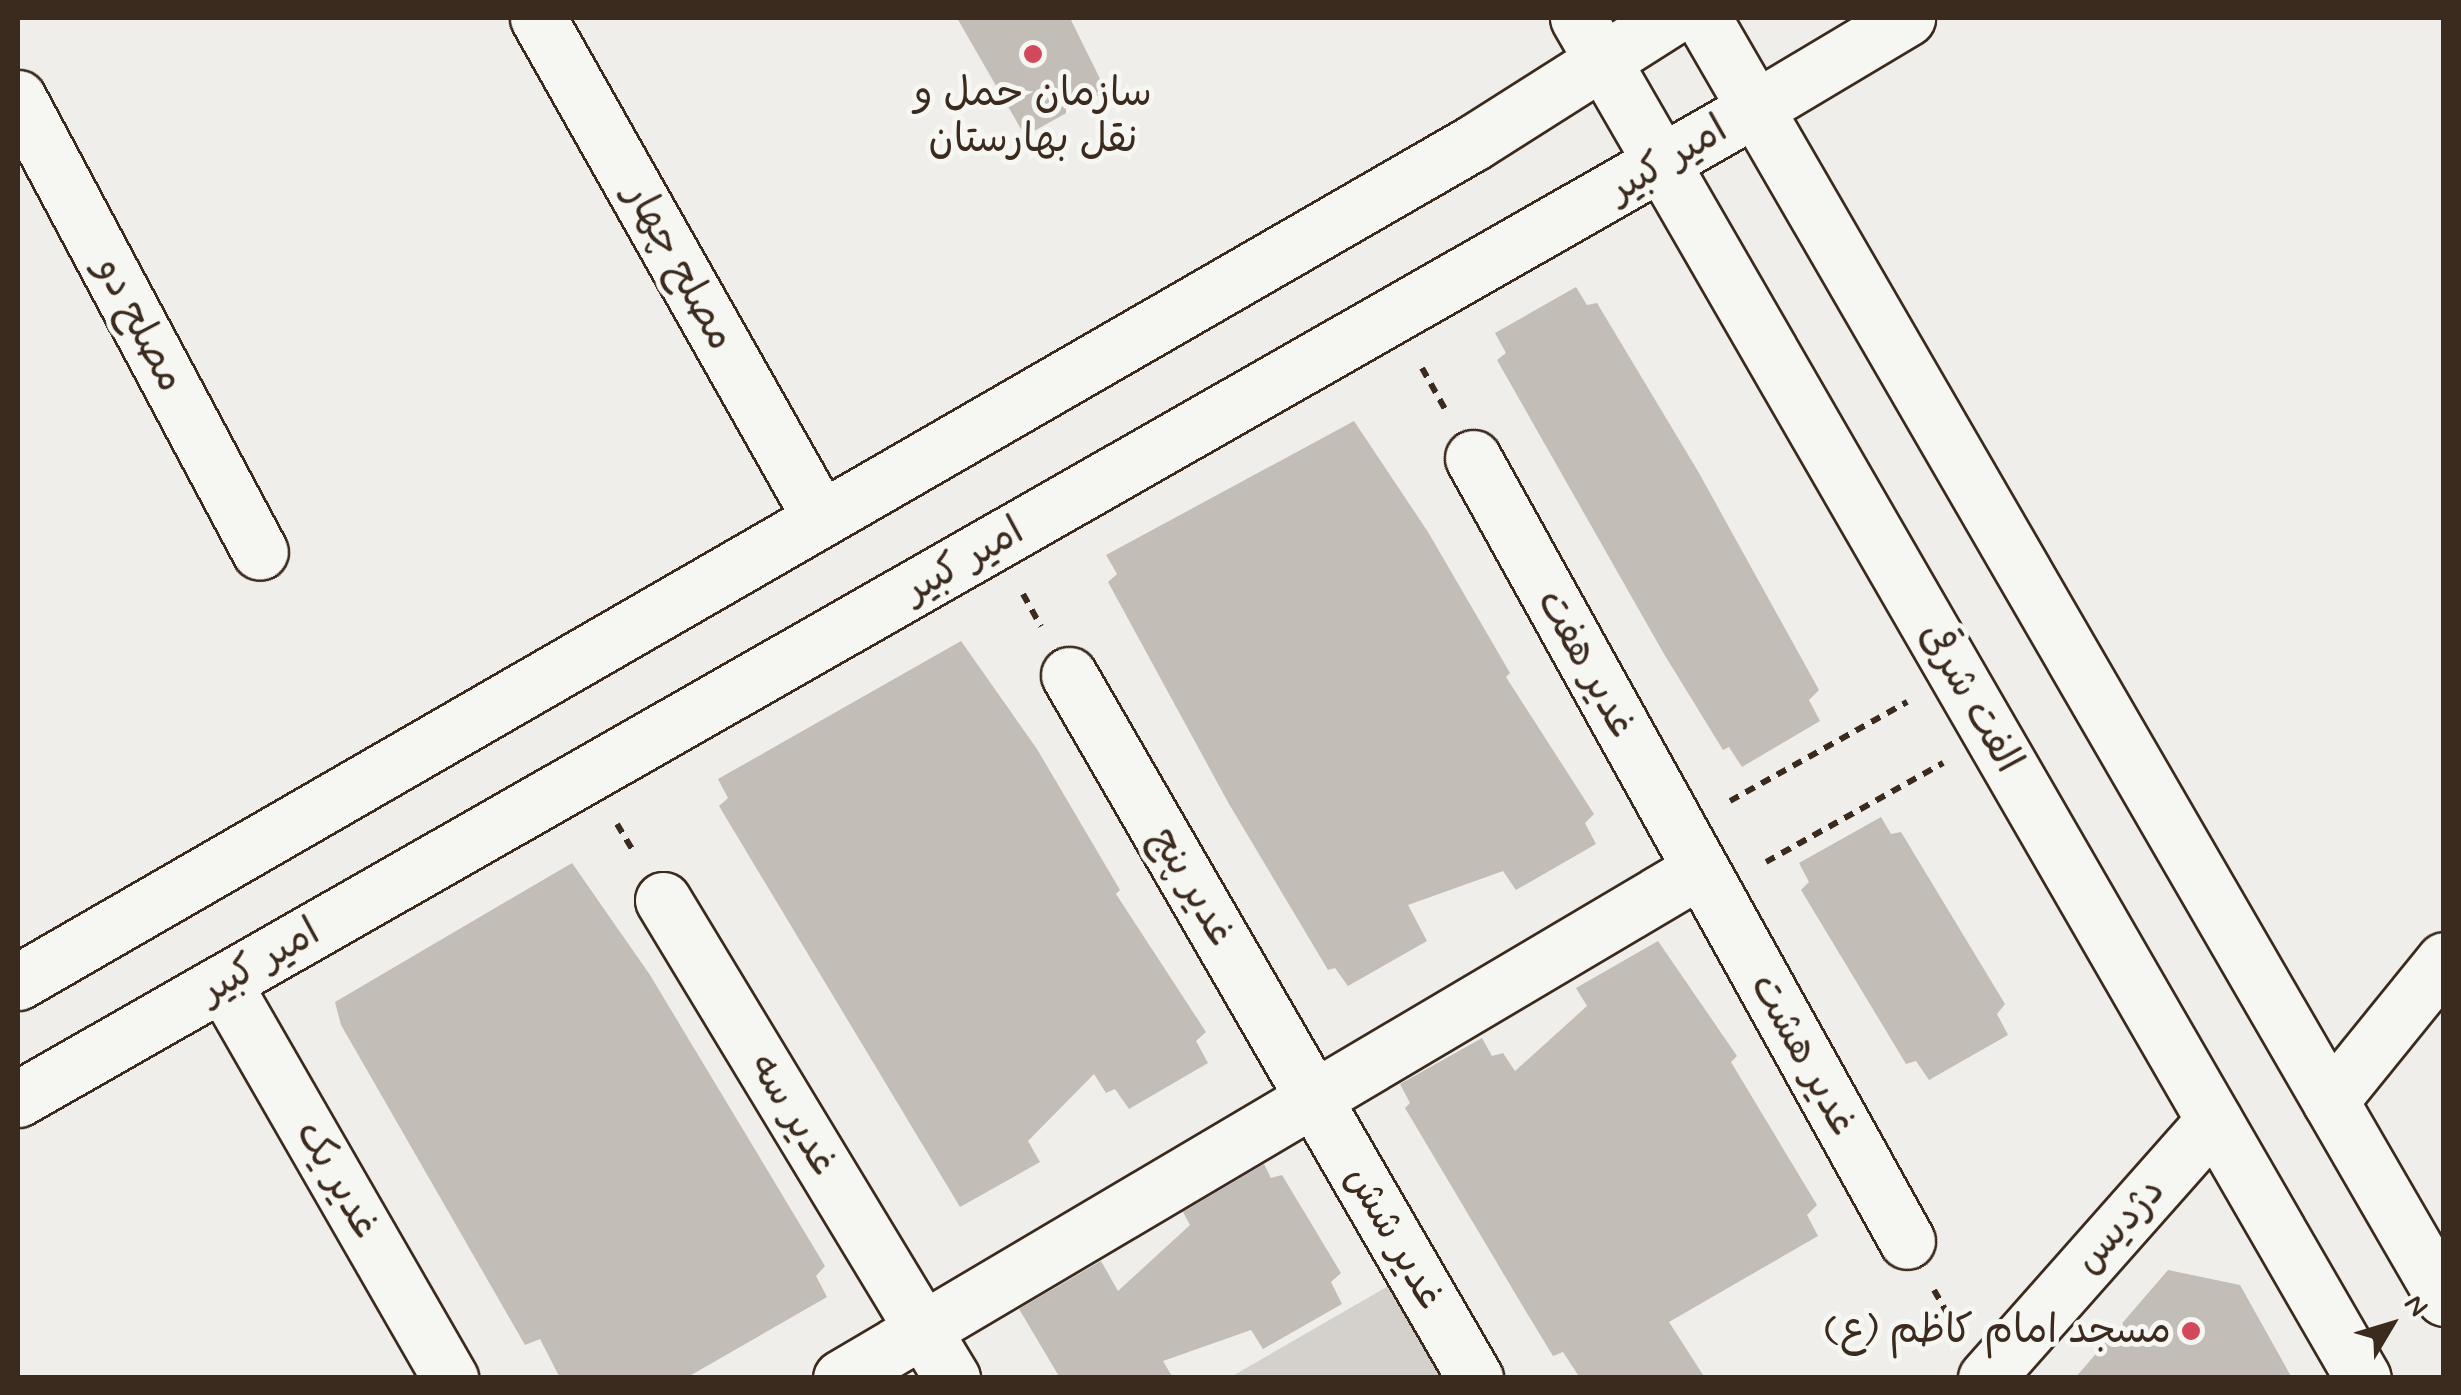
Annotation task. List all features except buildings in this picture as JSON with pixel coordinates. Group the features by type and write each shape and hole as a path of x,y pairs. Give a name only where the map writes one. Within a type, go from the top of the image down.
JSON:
{"main road":[{"name":"مصلح چهار","path":"538,18 820,517"},
{"path":"18,982 1473,143 1589,39 1670,18"},
{"path":"1702,18 2444,1298"},
{"name":"امیر کبیر","path":"18,1099 1663,165 1908,18"},
{"name":"الفت شرقی","path":"1589,39 2363,1378"},
{"name":"مصلح دو","path":"18,98 260,552"},
{"name":"غدیر هفت","path":"1473,458 1697,864"},
{"name":"غدیر پنج","path":"1069,675 1314,1098"},
{"path":"841,1378 1314,1098 1697,864"},
{"name":"غدیر هشت","path":"1697,864 1907,1241"},
{"name":"غدیر سه","path":"663,900 952,1378"},
{"path":"2330,1101 2444,960"},
{"name":"غدیر یک","path":"223,983 450,1378"},
{"name":"غدیر شش","path":"1314,1098 1475,1378"},
{"name":"دژدیس","path":"1975,1360 2214,1120"}],"path":[{"path":"1394,317 1473,458"},
{"path":"994,544 1069,675"},
{"path":"1697,864 1956,674"},
{"path":"1697,864 1992,735"},
{"path":"588,776 663,900"},
{"path":"1907,1241 1975,1360"}],"shaded area":[{"path":"1397,1281 1453,1378 1229,1378"}],"place":[{"name":"سازمان حمل و نقل بهارستان","path":"1033,54"},
{"name":"مسجد امام کاظم (ع)","path":"2191,1331"}]}
